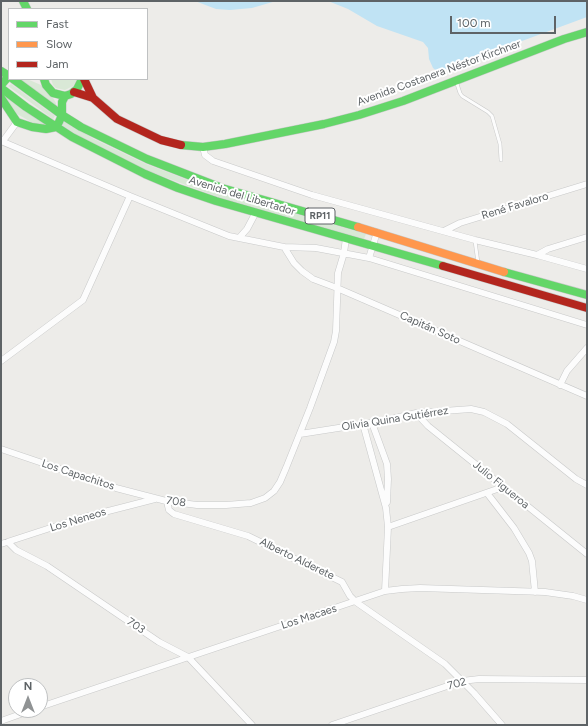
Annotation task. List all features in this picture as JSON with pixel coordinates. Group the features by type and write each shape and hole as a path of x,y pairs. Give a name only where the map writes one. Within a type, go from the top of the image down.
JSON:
{"main road":[{"name":"Avenida Costanera Néstor Kirchner","path":"74,92 93,98 117,119 161,140 188,146 203,147 225,144 331,122 403,101 564,39 587,32"},
{"path":"1,85 8,76"},
{"name":"Avenida del Libertador","path":"14,80 62,115 109,141 181,173 222,188 377,232 478,265 587,295"},
{"path":"44,80 46,85 53,93 65,96 74,92 82,80"},
{"path":"84,80 93,98"},
{"name":"Avenida del Libertador","path":"1,88 56,127 90,147 145,174 178,188 216,201 587,308"},
{"path":"1,98 17,122 32,128 46,130 56,127 62,115 62,102 65,96"}],"street":[{"path":"17,122 2,141 228,236 284,247 316,248 369,258 587,325"},
{"name":"Avenida del Libertador","path":"203,147 205,155 213,161 312,195 587,269"},
{"name":"René Favaloro","path":"444,231 460,223 587,184"},
{"path":"1,361 83,300 130,196"},
{"path":"239,238 247,228 256,212"},
{"path":"369,258 377,232"},
{"path":"537,255 587,237"},
{"name":"708","path":"156,498 168,501 197,504 240,504 251,503 265,498 274,491 280,482 300,434 334,342 336,331 338,273 344,253 346,238"},
{"name":"Capitán Soto","path":"284,247 294,263 313,279 587,396"},
{"path":"560,385 567,371 587,348"},
{"name":"Olivia Quina Gutiérrez","path":"300,434 372,423 416,414 471,409 484,412 507,424 576,479 587,485"},
{"name":"Julio Figueroa","path":"416,414 428,426 587,554"},
{"path":"372,423 387,464 388,479 386,508"},
{"path":"363,424 386,508 388,527 385,591"},
{"name":"Los Capachitos","path":"1,449 116,488 156,498"},
{"path":"388,527 503,487"},
{"path":"487,493 514,528 529,553 532,561 535,592"},
{"name":"Los Neneos","path":"1,544 81,518 156,498"},
{"name":"Alberto Alderete","path":"168,501 169,510 174,514 248,536 333,576 342,582 350,596 356,602 445,664 502,725"},
{"name":"703","path":"8,542 16,550 47,566 159,642 188,657 252,725"},
{"name":"Los Macaes","path":"48,704 385,591 420,588 535,592 573,596 587,600"},
{"name":"702","path":"332,725 462,681 479,679 587,680"}],"lane":[{"path":"456,81 462,96 492,116 500,144 501,160"},
{"path":"475,240 478,265"}],"green space":[{"path":"19,80 29,80 41,85 53,98 56,103 56,107"},
{"path":"51,80 76,80 73,86 65,90 56,88"},
{"path":"11,84 55,116 53,119 8,86"},
{"path":"5,94 47,125 33,123 17,114 7,100"},
{"path":"64,121 94,139 146,164 222,193 366,234 364,239 221,198 148,171 91,144 62,125"}],"water":[{"path":"195,1 276,1 252,8 230,10 216,9"},
{"path":"328,1 587,1 587,17 438,72 433,68 429,59 428,48 423,42 377,26 348,9"}],"traffic: fast":[{"path":"23,1 26,8"},
{"path":"181,145 203,147 225,144 324,124 359,115 403,101 564,39 587,32"},
{"path":"1,71 8,75"},
{"path":"1,85 8,77"},
{"path":"14,80 81,127 147,159 222,188 358,227"},
{"path":"44,80 46,85 53,93 65,96 71,94 77,89 82,80"},
{"path":"1,88 26,107 72,137 145,174 178,188 216,201 443,266"},
{"path":"1,98 17,122 32,127 46,129 56,127 59,122 62,115 62,102 65,96"},
{"path":"504,272 587,295"}],"traffic: slow":[{"path":"358,227 504,272"}],"traffic: jam":[{"path":"84,80 93,98"},
{"path":"74,92 93,98 117,119 161,140 181,145"},
{"path":"443,266 587,308"}]}
